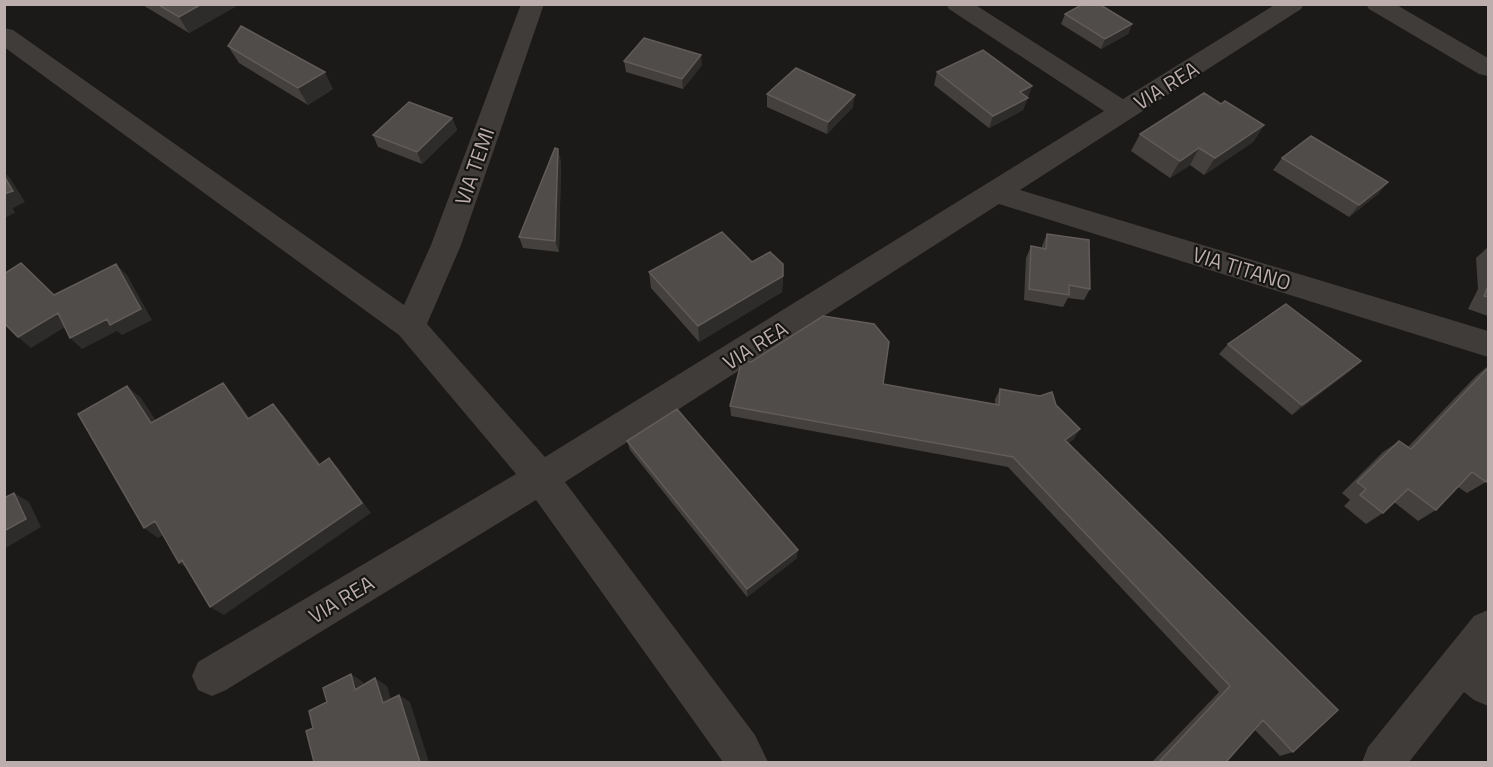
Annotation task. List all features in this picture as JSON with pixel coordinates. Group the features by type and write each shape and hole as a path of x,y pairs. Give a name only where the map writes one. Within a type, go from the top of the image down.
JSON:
{"street":[{"name":"VIA TEMI","path":"410,326 446,245 532,4"},
{"path":"957,4 1123,111"},
{"name":"VIA REA","path":"212,676 541,478 1293,4"},
{"path":"1377,4 1488,68"},
{"path":"12,48 410,326 541,478 747,762"},
{"name":"VIA TITANO","path":"996,193 1488,344"},
{"path":"1383,762 1475,675 1488,630"}],"building":[{"path":"157,4 202,4 179,17"},
{"path":"1083,4 1099,4 1132,24 1105,39 1065,14"},
{"path":"241,26 325,72 298,88 228,46"},
{"path":"644,38 701,55 682,79 624,61"},
{"path":"983,50 1032,86 1020,92 1028,98 993,116 937,72"},
{"path":"796,68 855,95 828,122 767,94"},
{"path":"1204,93 1221,104 1225,101 1264,125 1215,158 1199,148 1180,161 1140,134"},
{"path":"409,102 452,118 417,152 373,135"},
{"path":"1311,136 1388,182 1359,205 1282,158"},
{"path":"555,148 558,149 555,241 519,237"},
{"path":"4,176 13,191 4,194"},
{"path":"722,232 752,262 770,252 783,264 783,276 698,326 649,272"},
{"path":"1047,234 1089,240 1090,289 1069,285 1069,295 1029,289 1031,246 1046,249"},
{"path":"21,263 54,295 116,264 141,309 110,325 107,319 70,338 58,313 18,337 4,323 4,274"},
{"path":"1286,304 1361,361 1302,405 1228,344"},
{"path":"823,316 874,324 889,342 883,384 999,405 1000,389 1040,396 1052,392 1056,405 1080,429 1065,440 1338,710 1293,752 1263,720 1226,762 1159,762 1230,686 1013,457 730,406 742,360 751,362"},
{"path":"1488,368 1488,479 1486,482 1472,472 1436,510 1408,489 1383,513 1360,495 1366,489 1357,482 1399,441 1411,449"},
{"path":"223,383 248,419 273,404 319,465 329,458 362,503 210,607 182,560 179,563 155,521 144,528 78,414 127,386 151,423"},
{"path":"677,409 798,550 747,589 627,441"},
{"path":"14,493 26,519 4,531 4,498"},
{"path":"351,674 355,690 375,678 383,703 399,695 420,762 314,762 306,731 313,728 309,711 327,702 323,688"}]}
